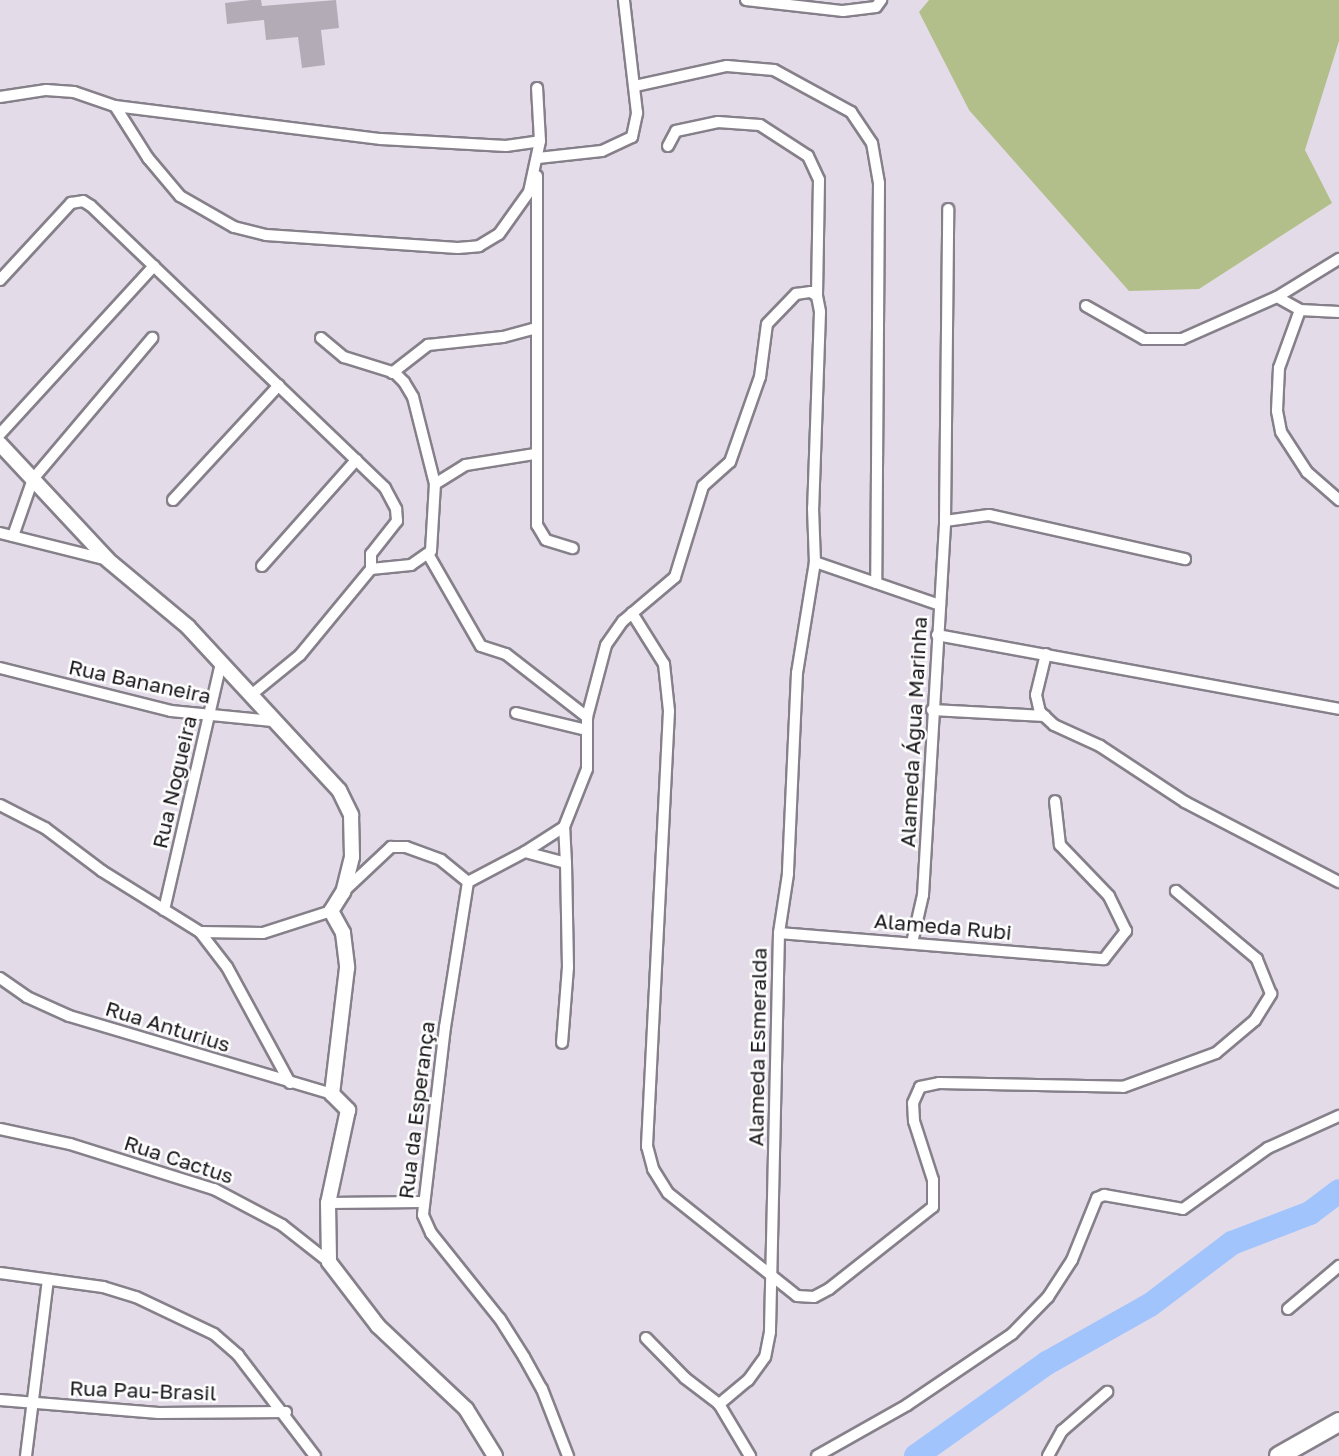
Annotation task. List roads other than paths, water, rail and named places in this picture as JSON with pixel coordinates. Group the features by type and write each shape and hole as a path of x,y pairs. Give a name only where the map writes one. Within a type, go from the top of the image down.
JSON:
{"main road":[{"path":"1279,1456 1339,1422"}],"street":[{"path":"538,163 624,144 632,137 637,113 624,0"},
{"path":"747,0 843,11 876,7 881,0"},
{"path":"635,86 727,66 774,70 851,112 872,143 879,183 876,583"},
{"path":"537,88 540,141 535,454 539,533 546,540 573,548"},
{"path":"0,97 46,90 74,92 115,106 381,139 506,146 540,141"},
{"path":"115,106 148,158 180,195 209,216 267,235 458,248 479,246 508,226 538,163"},
{"name":"Alameda Esmeralda","path":"668,146 676,131 718,122 760,125 808,156 819,180 815,562 797,673 788,874 779,933 771,1276 765,1357 748,1380 719,1404"},
{"path":"0,280 62,211 79,200 154,266 386,488 396,509 392,533 371,554 371,569 310,645 251,695"},
{"name":"Alameda Água Marinha","path":"912,943 923,895 945,521 948,209"},
{"path":"1086,306 1127,331 1161,342 1182,339 1277,297 1339,259"},
{"path":"0,434 154,266"},
{"path":"562,1043 568,967 564,827 587,769 587,717 606,645 632,613 666,589 675,577 703,486 730,462 760,377 767,324 796,294 811,292 817,296"},
{"path":"1277,297 1300,310 1339,312"},
{"path":"1300,310 1279,368 1276,411 1280,432 1307,472 1339,500"},
{"path":"392,373 428,345 503,337 537,328"},
{"path":"13,536 33,479 152,338"},
{"path":"321,338 344,357 392,373 413,397 435,484 429,554 481,646 506,654 587,717"},
{"path":"173,500 279,385"},
{"path":"0,444 108,560 188,627 339,790 351,814 354,835 343,892"},
{"path":"435,484 466,465 535,454"},
{"path":"262,566 356,460"},
{"path":"945,521 989,515 1185,559"},
{"path":"0,533 108,560"},
{"path":"371,569 411,565 429,554"},
{"path":"815,562 940,605"},
{"path":"632,613 664,664 670,711 660,958 646,1118 653,1169 676,1201 797,1296 814,1297 933,1207 933,1180 914,1121 913,1103 920,1087 939,1083 1123,1087 1216,1053 1255,1020 1271,994 1257,960 1176,891"},
{"path":"937,635 1339,709"},
{"path":"1045,716 1036,695 1046,654"},
{"name":"Rua Nogueira","path":"164,910 221,663"},
{"name":"Rua Bananeira","path":"0,668 135,703 209,716 273,721"},
{"path":"932,710 1045,716 1185,802 1339,882"},
{"path":"516,713 587,730"},
{"name":"Alameda Rubi","path":"779,933 1104,959 1126,931 1109,896 1060,845 1055,801"},
{"path":"0,805 45,828 200,932 227,967 290,1083"},
{"path":"200,932 263,933 331,911 343,892 391,847 406,847 441,860 468,882 525,852 564,827"},
{"path":"525,852 566,863"},
{"name":"Rua da Esperança","path":"468,882 422,1202 431,1233 500,1319 536,1378 568,1456"},
{"path":"331,911 343,933 347,968 332,1094 345,1104 348,1116 328,1203 329,1262 378,1326 466,1409 495,1456"},
{"name":"Rua Anturius","path":"0,978 27,997 69,1016 332,1094"},
{"path":"817,1456 907,1405 1012,1334 1060,1278 1097,1198 1104,1195 1183,1209 1268,1148 1339,1116"},
{"name":"Rua Cactus","path":"0,1129 69,1144 214,1189 282,1224 329,1262"},
{"path":"328,1203 422,1202"},
{"path":"1288,1309 1339,1266"},
{"path":"0,1273 103,1287 136,1297 204,1329 239,1354 286,1412 315,1456"},
{"path":"26,1456 48,1280"},
{"path":"646,1338 685,1378 719,1404 750,1456"},
{"path":"1048,1456 1062,1431 1107,1392"},
{"name":"Rua Pau-Brasil","path":"0,1400 158,1413 286,1412"}],"waterway":[{"path":"916,1456 1047,1363 1150,1305 1232,1243 1310,1213 1339,1191"}]}
